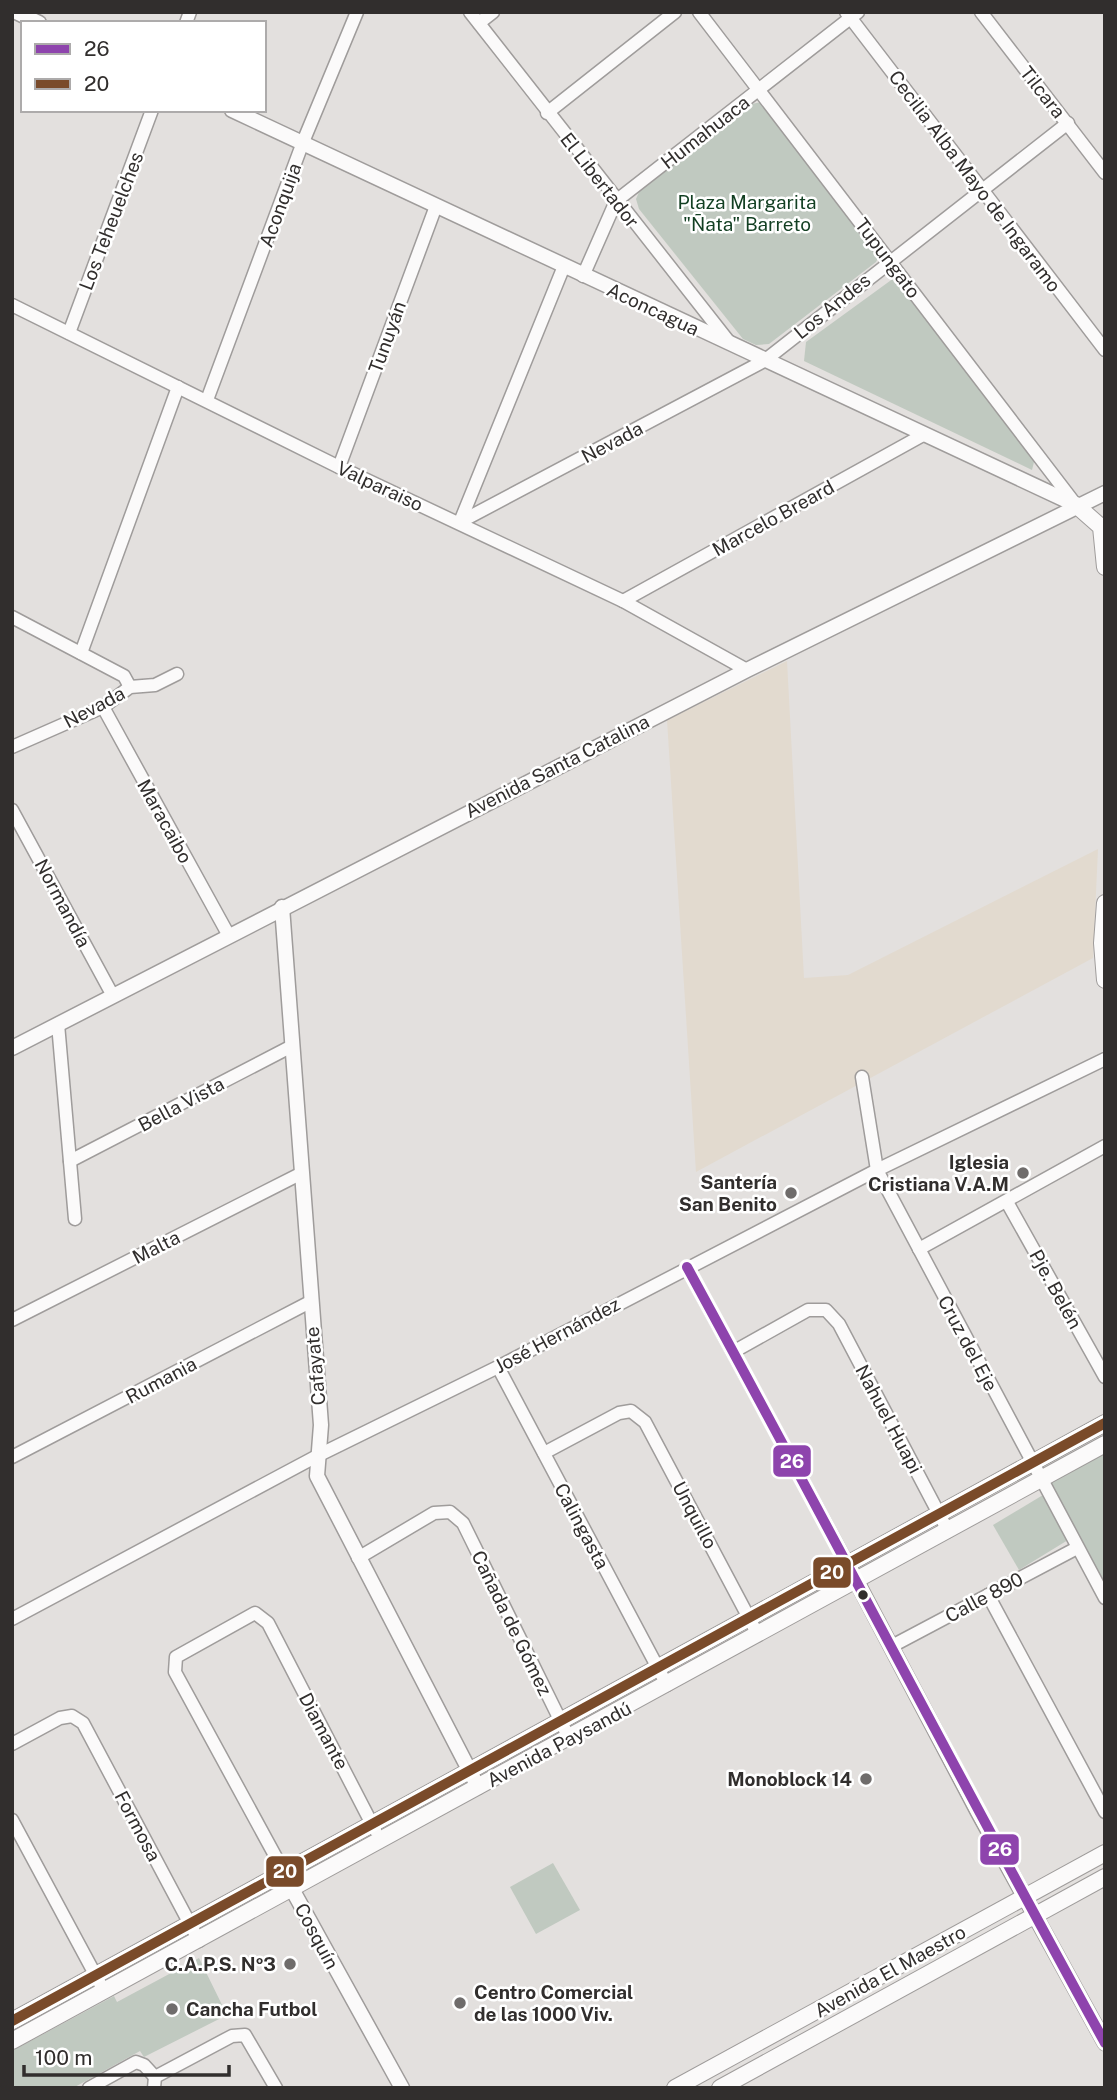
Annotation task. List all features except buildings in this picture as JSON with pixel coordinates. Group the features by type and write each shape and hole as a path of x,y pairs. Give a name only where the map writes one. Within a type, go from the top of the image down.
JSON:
{"main road":[{"path":"1076,505 1101,527 1105,567"},
{"path":"1105,903 1102,943 1105,980"},
{"name":"Avenida Paysandú","path":"12,2021 1105,1423"},
{"name":"Avenida Paysandú","path":"12,2041 1105,1444"},
{"name":"Avenida El Maestro","path":"675,2088 1105,1853"},
{"name":"Avenida El Maestro","path":"720,2088 1105,1877"}],"street":[{"path":"16,12 35,21"},
{"name":"Aconquija","path":"207,401 303,142 357,12"},
{"name":"El Libertador","path":"470,12 616,201 733,346"},
{"path":"479,23 493,12"},
{"path":"547,113 675,12"},
{"name":"Tupungato","path":"699,12 1076,505"},
{"name":"Tilcara","path":"981,12 1105,173"},
{"name":"Humahuaca","path":"583,276 616,201 851,14"},
{"name":"Cecilia Alba Mayo de Ingaramo","path":"851,14 981,192 1105,350"},
{"name":"Los Teheuelches","path":"69,332 151,112"},
{"name":"Aconcagua","path":"236,112 1076,505"},
{"name":"Los Andes","path":"764,361 1068,123"},
{"name":"Tunuyán","path":"339,467 436,206"},
{"path":"460,522 564,267"},
{"name":"Valparaiso","path":"12,305 339,467 623,601 747,670"},
{"name":"Nevada","path":"460,522 764,361"},
{"path":"81,653 178,387"},
{"name":"Marcelo Breard","path":"623,601 923,435"},
{"name":"Avenida Santa Catalina","path":"12,1048 228,934 747,670 1105,493"},
{"path":"12,617 124,676 130,687"},
{"name":"Nevada","path":"12,747 103,707 130,687 155,685 177,674"},
{"name":"Maracaibo","path":"103,707 228,934"},
{"name":"Normandía","path":"12,810 113,996"},
{"name":"Cafayate","path":"282,907 321,1425 317,1476 478,1787"},
{"path":"58,1024 75,1219"},
{"name":"Bella Vista","path":"70,1161 292,1046"},
{"name":"José Hernández","path":"12,1619 317,1456 498,1367 877,1170 1105,1059"},
{"name":"Cruz del Eje","path":"862,1077 877,1170 1105,1598"},
{"path":"919,1249 1105,1146"},
{"name":"Malta","path":"12,1320 300,1174"},
{"name":"Pje. Belén","path":"1007,1202 1105,1377"},
{"path":"687,1267 1105,2043"},
{"name":"Rumania","path":"12,1457 310,1302"},
{"name":"Nahuel Huapi","path":"733,1352 808,1310 826,1310 839,1324 948,1531"},
{"name":"Calingasta","path":"498,1367 667,1685"},
{"name":"Unquillo","path":"544,1453 619,1413 631,1411 645,1422 758,1635"},
{"name":"Cañada de Gómez","path":"358,1558 434,1513 450,1512 463,1523 569,1738"},
{"name":"Calle 890","path":"892,1646 1077,1548"},
{"path":"988,1595 1105,1812"},
{"name":"Diamante","path":"175,1672 176,1657 256,1613 268,1623 379,1840"},
{"name":"Cosquín","path":"175,1672 402,2088"},
{"name":"Formosa","path":"12,1744 60,1718 72,1716 83,1723 199,1941"},
{"path":"12,1820 104,1991"},
{"path":"89,2088 136,2062 144,2065 154,2083 232,2036 245,2035 276,2088"}],"shaded area":[{"path":"787,661 804,978 848,975 1098,849 1093,958 696,1172 667,720"}],"green space":[{"name":"Plaza Margarita \"Ñata\" Barreto","path":"761,102 879,256 876,262 769,344 756,345 743,339 639,209 636,199 639,192 752,104"},
{"path":"894,278 1035,458 1032,470 804,361 806,342"},
{"path":"1105,1449 1105,1587 1045,1483"},
{"path":"1043,1495 1068,1540 1019,1570 993,1525"},
{"path":"553,1863 580,1910 536,1934 510,1887"},
{"path":"199,1958 227,2015 144,2057 140,2051 73,2088 12,2088 12,2051 114,1996 117,2002"}],"transit line":[{"name":"26","path":"687,1267 1105,2043"},
{"name":"20","path":"12,2021 1105,1423"}],"place":[{"name":"Iglesia Cristiana V.A.M","path":"1023,1173"},
{"name":"Santería San Benito","path":"791,1193"},
{"name":"Monoblock 14","path":"866,1779"},
{"name":"C.A.P.S. Nº3","path":"290,1964"},
{"name":"Centro Comercial de las 1000 Viv.","path":"460,2003"},
{"name":"Cancha Futbol","path":"172,2009"}]}
